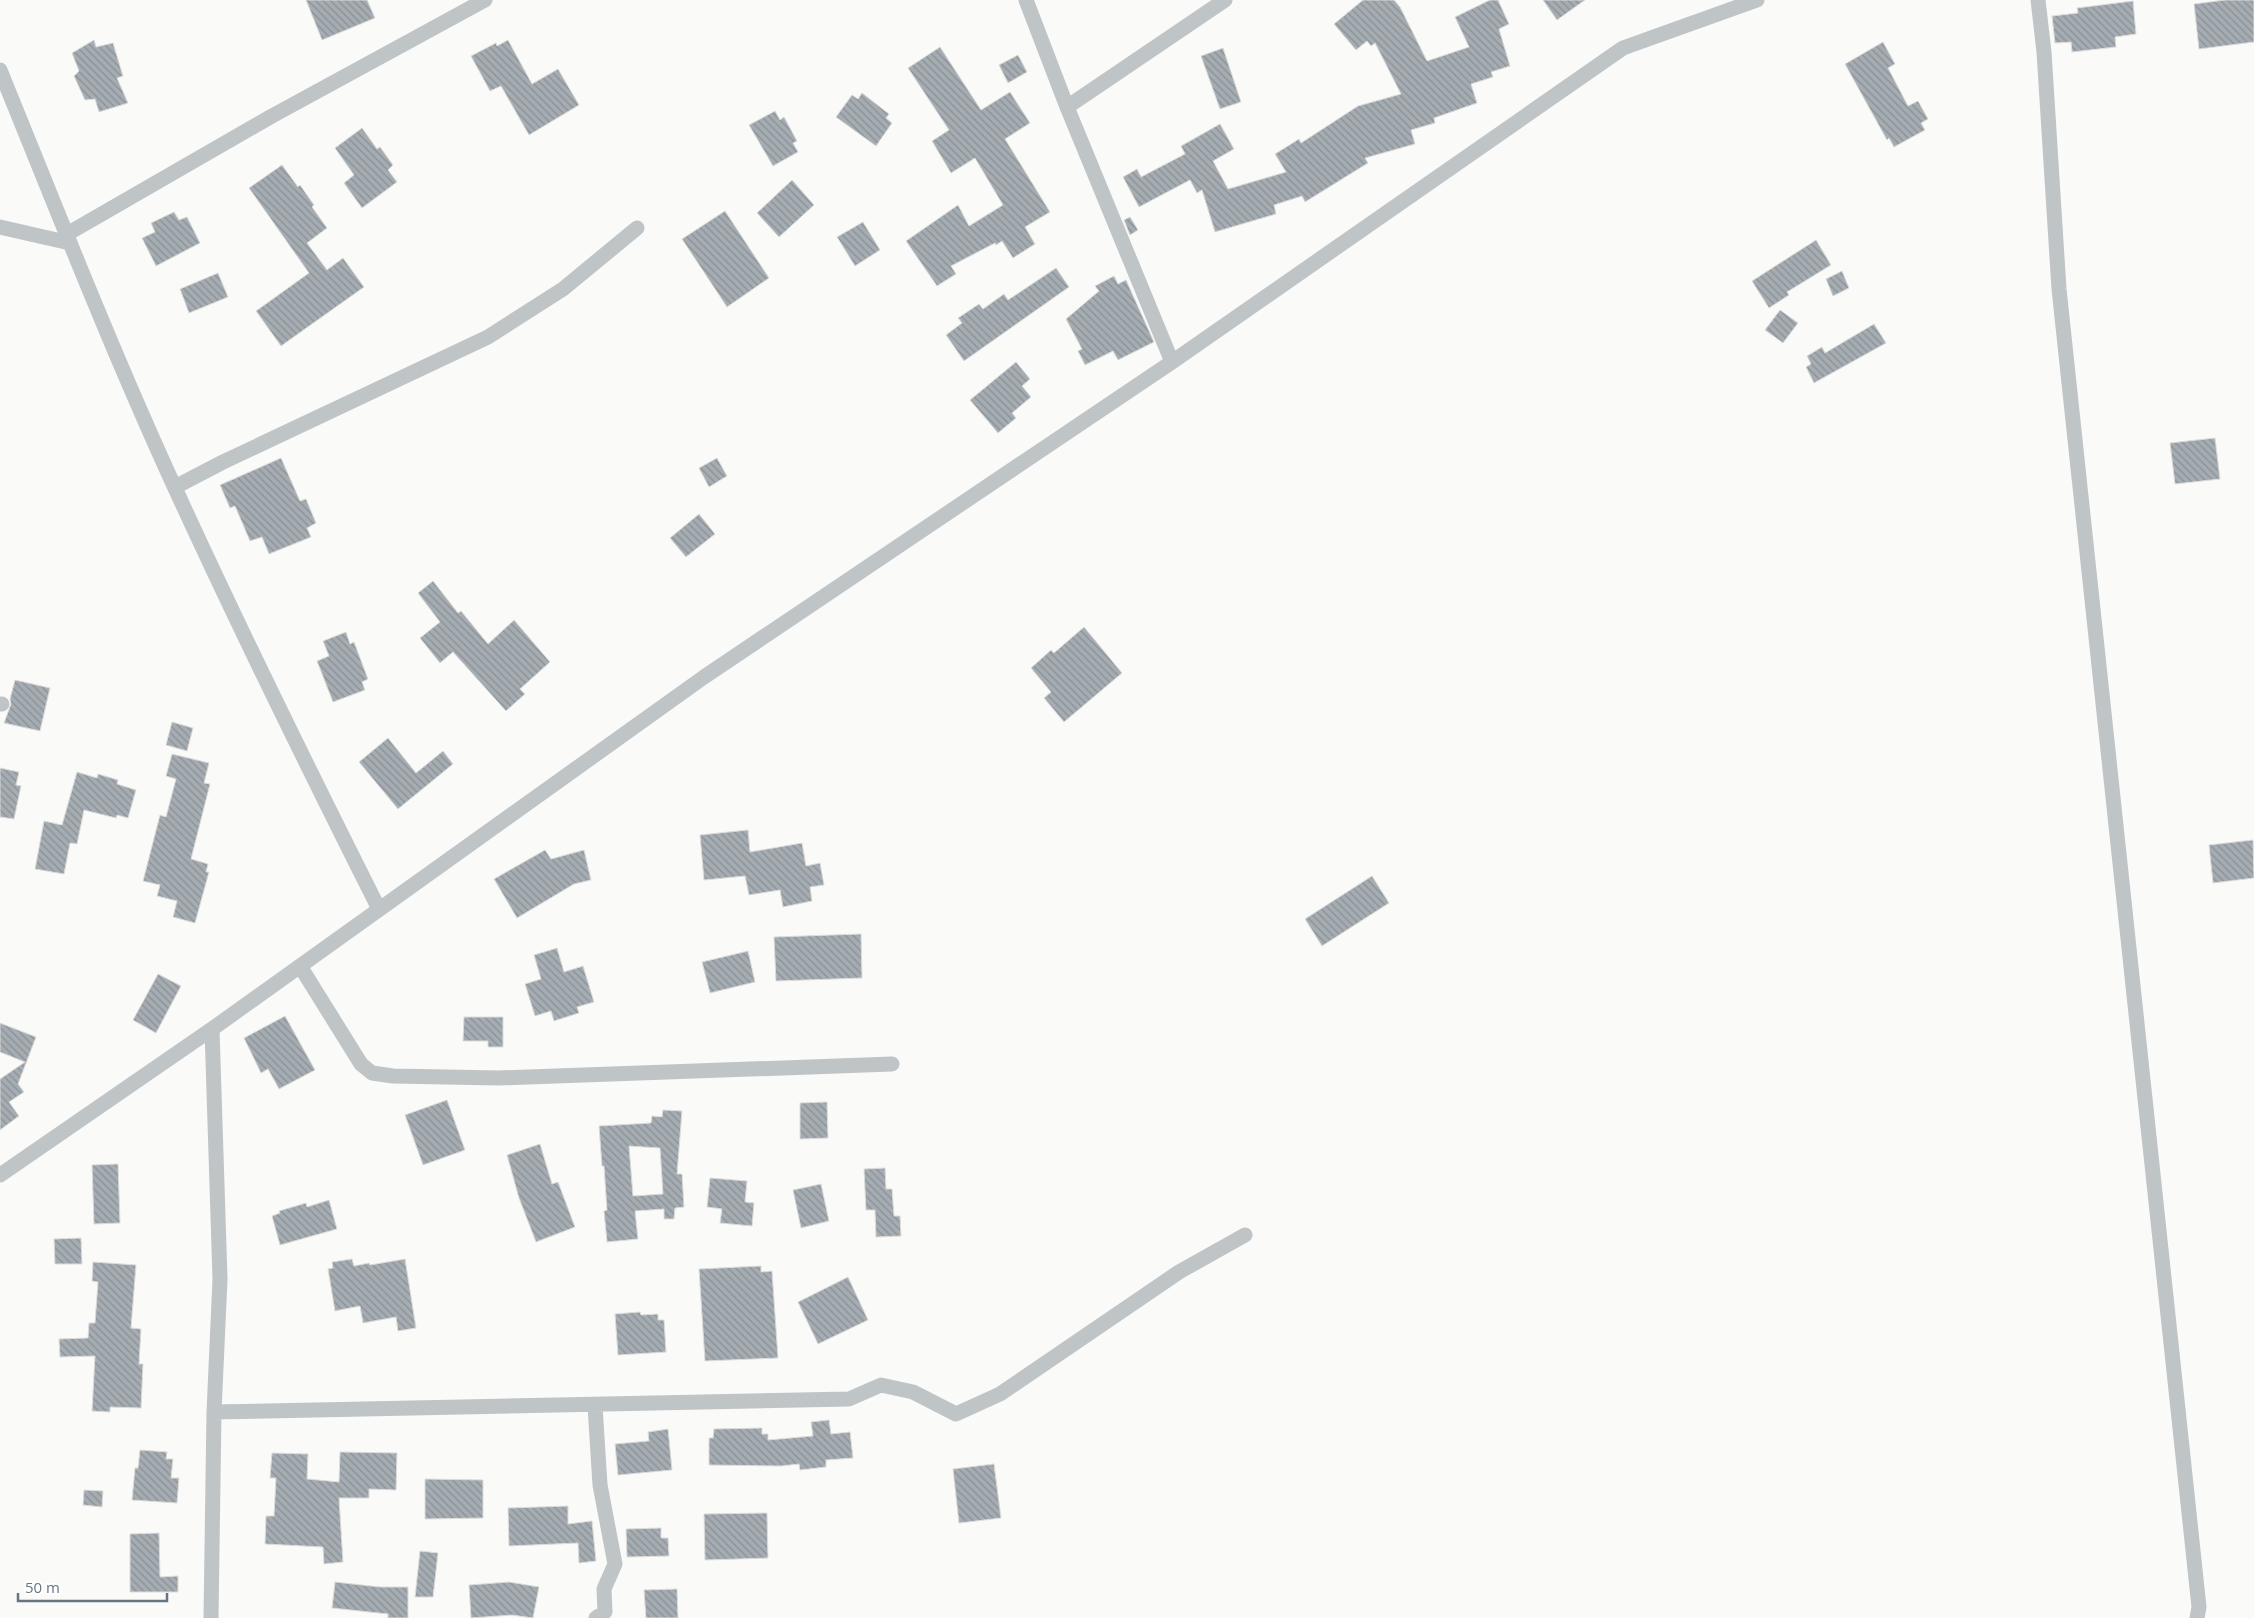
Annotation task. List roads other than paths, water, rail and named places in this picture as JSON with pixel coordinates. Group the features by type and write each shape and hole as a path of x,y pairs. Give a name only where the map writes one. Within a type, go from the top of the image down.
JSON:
{"street":[{"path":"0,227 68,239 272,116 485,0"},
{"path":"1026,0 1067,107 1172,362"},
{"path":"1067,107 1225,0"},
{"path":"0,1175 212,1029 704,677 1172,362 1623,48 1757,0"},
{"path":"2038,0 2044,52 2059,289 2198,1597 2197,1618"},
{"path":"0,70 68,239 174,487 300,753 379,910"},
{"path":"174,487 276,436 488,337 530,312 563,288 637,228"},
{"path":"300,966 361,1064 372,1073 393,1076 499,1078 892,1064"},
{"path":"211,1618 214,1412 220,1279 212,1029"},
{"path":"214,1412 595,1406 849,1399 881,1385 913,1392 956,1414 1000,1394 1178,1272 1246,1235"},
{"path":"595,1406 600,1485 616,1564 604,1589 606,1612 596,1618"}]}
